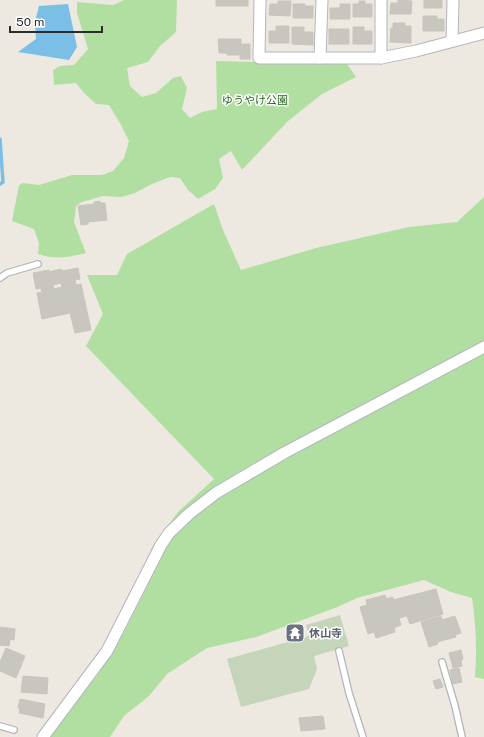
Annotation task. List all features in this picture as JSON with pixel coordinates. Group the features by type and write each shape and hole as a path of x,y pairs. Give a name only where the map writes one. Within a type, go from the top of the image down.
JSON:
{"street":[{"path":"260,0 259,58 381,58 416,51 484,33"},
{"path":"320,58 322,0"},
{"path":"381,0 381,58"},
{"path":"452,41 453,0"},
{"path":"43,737 107,651 161,545 169,533 190,513 216,493 284,453 484,347"}],"lane":[{"path":"0,278 7,273 38,264"},
{"path":"339,652 363,737"},
{"path":"442,662 455,706 462,737"},
{"path":"0,726 14,730"}],"green space":[{"name":"ゆうやけ公園","path":"124,0 177,0 176,32 160,46 148,62 127,68 130,86 142,97 156,93 173,78 181,76 187,88 182,109 190,118 202,112 217,109 216,61 347,64 356,77 322,94 288,121 242,170 231,151 219,159 223,178 215,189 198,199 188,190 180,178 170,177 135,193 121,197 103,196 82,202 76,206 74,222 86,253 68,257 44,256 38,254 39,243 34,229 12,221 19,185 23,183 39,185 72,175 102,175 113,171 124,158 129,141 109,105 96,104 76,83 54,85 53,70 60,66 74,65 88,49 77,13 77,2 113,5"},
{"path":"484,197 484,679 475,677 476,638 472,598 451,592 424,580 357,598 335,608 256,637 207,648 167,674 149,696 124,716 110,737 50,737 70,709 97,676 123,634 148,585 151,549 178,512 214,479 86,346 103,314 87,275 117,275 127,254 214,204 223,230 241,270 316,248 409,227 457,222"},
{"path":"340,615 349,646 314,656 317,669 309,689 241,707 227,659 309,636 306,625"}],"water":[{"path":"68,4 77,47 69,60 18,52 36,39 35,22 39,6"}],"building":[{"path":"216,0 248,0 248,6 216,6"},
{"path":"398,0 412,1 411,14 390,14 391,3 398,3"},
{"path":"424,0 442,0 442,8 424,8"},
{"path":"278,1 291,1 290,16 269,15 270,4 278,4"},
{"path":"359,1 365,1 365,4 372,4 372,17 353,17 353,4 359,4"},
{"path":"293,4 313,6 313,18 293,18"},
{"path":"340,4 350,4 350,19 330,19 330,8 340,8"},
{"path":"423,16 437,16 437,19 444,19 444,31 423,31"},
{"path":"393,23 405,23 405,26 411,26 411,43 390,42"},
{"path":"276,26 289,26 289,43 269,43 269,31 276,31"},
{"path":"292,27 304,27 304,32 313,32 313,45 292,44"},
{"path":"353,27 364,27 364,31 372,31 372,44 353,44"},
{"path":"329,29 349,29 349,44 329,44"},
{"path":"218,39 241,39 241,44 250,44 250,59 240,59 240,55 227,55 227,53 219,53"},
{"path":"100,201 100,203 105,203 107,220 88,222 88,224 81,225 78,206 94,204 94,202"},
{"path":"78,268 80,279 75,280 76,285 81,284 91,330 75,333 70,313 42,319 37,293 42,292 41,288 36,289 33,273 49,270 49,272 61,269 62,271","holes":["61,283 62,287 54,289 53,285"]},
{"path":"436,589 443,614 410,624 407,616 399,618 401,625 394,628 395,632 376,638 374,632 368,634 360,607 367,605 366,600 385,595 386,599 393,597 393,600"},
{"path":"441,616 442,620 455,616 461,633 455,635 456,637 437,642 438,644 429,647 421,622"},
{"path":"0,627 15,629 14,640 10,639 9,646 0,645"},
{"path":"6,648 25,656 16,678 0,671 0,662"},
{"path":"461,650 463,659 461,660 462,666 453,668 449,653"},
{"path":"459,668 462,682 453,684 450,670"},
{"path":"23,676 48,678 47,694 21,692"},
{"path":"440,679 443,687 436,689 433,681"},
{"path":"20,699 45,704 43,718 19,713 20,709 18,708"},
{"path":"323,716 325,729 301,731 299,718"}],"waterway":[{"path":"0,139 3,182 0,184"}],"place":[{"name":"休山寺","path":"295,633"}]}
